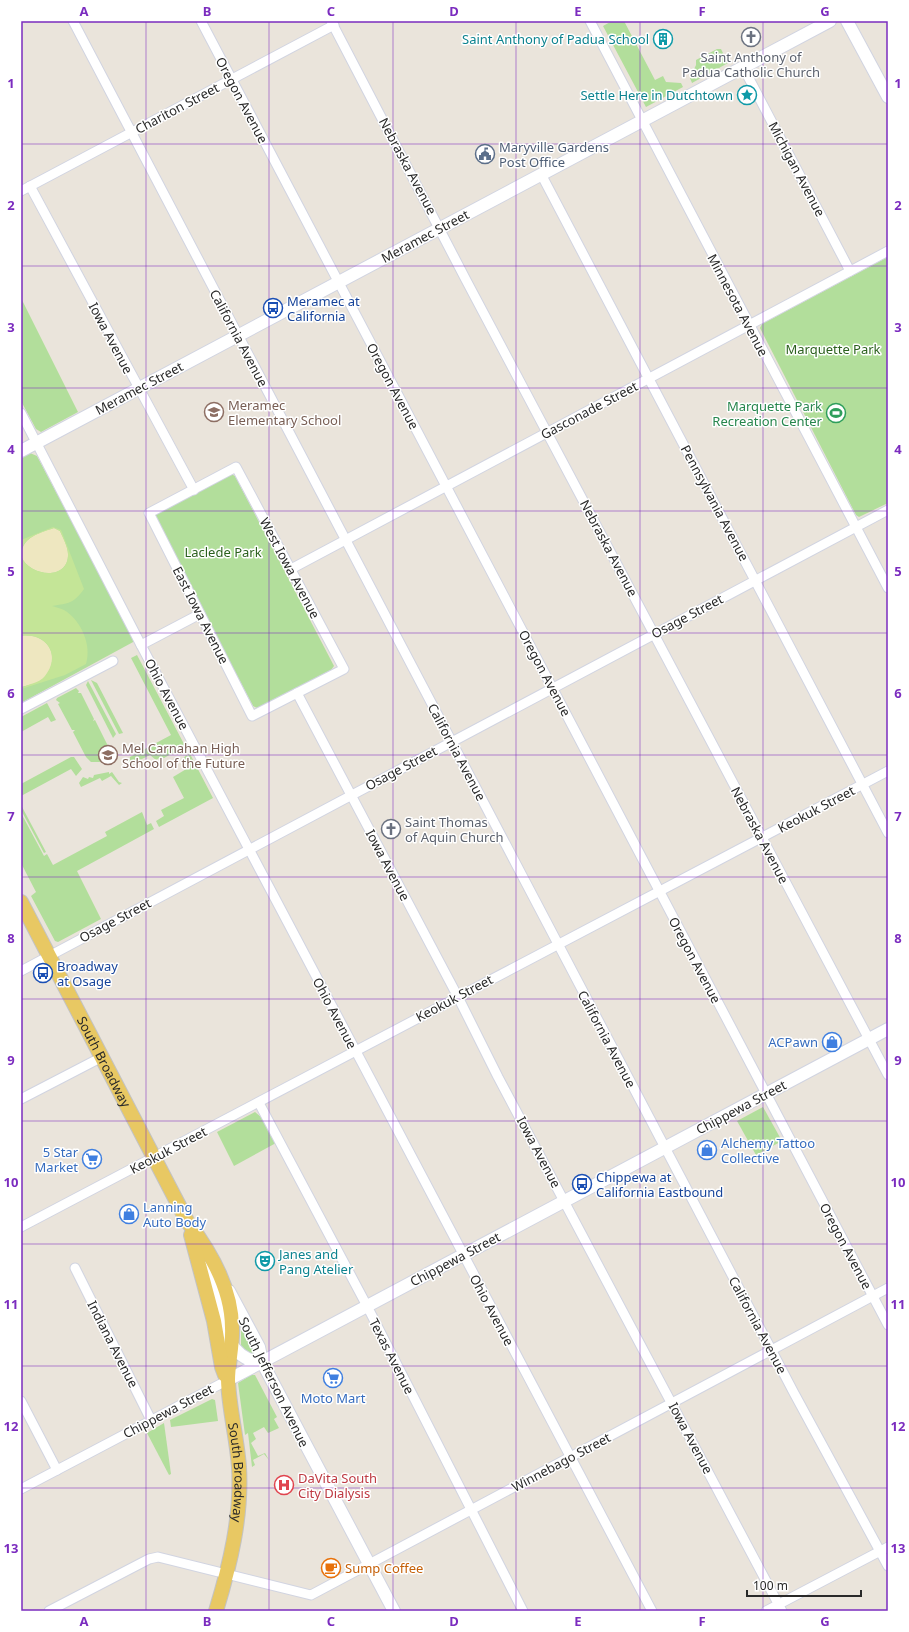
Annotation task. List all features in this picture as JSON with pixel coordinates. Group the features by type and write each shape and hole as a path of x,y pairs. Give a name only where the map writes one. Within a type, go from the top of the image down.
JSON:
{"main road":[{"name":"Meramec Street","path":"21,451 830,21"},
{"path":"847,21 888,97"},
{"name":"South Broadway","path":"21,902 187,1221 196,1233 223,1280 232,1322 232,1344 228,1380 238,1462 239,1493 236,1528 216,1611"},
{"name":"Chippewa Street","path":"228,1380 888,1029"},
{"name":"South Broadway","path":"187,1221 214,1321 222,1367 228,1380"},
{"path":"200,1265 212,1285 223,1328 232,1344 248,1359 262,1362"},
{"name":"South Jefferson Avenue","path":"223,1280 259,1347 262,1362 394,1611"}],"street":[{"name":"California Avenue","path":"73,21 771,1350 884,1549 888,1566"},
{"name":"Oregon Avenue","path":"201,21 888,1325"},
{"name":"Minnesota Avenue","path":"590,21 814,451 857,527 888,588"},
{"name":"Chariton Street","path":"21,191 232,79 333,23"},
{"name":"Nebraska Avenue","path":"333,23 547,432 888,1075"},
{"name":"Michigan Avenue","path":"743,67 850,271"},
{"name":"Pennsylvania Avenue","path":"541,174 888,832"},
{"name":"Iowa Avenue","path":"30,186 194,490"},
{"name":"Gasconade Street","path":"291,569 888,251"},
{"name":"Ohio Avenue","path":"21,413 248,849 652,1611"},
{"name":"West Iowa Avenue","path":"194,490 236,467 344,669 297,693"},
{"name":"East Iowa Avenue","path":"194,490 149,513 200,614 252,716 297,693"},
{"name":"Osage Street","path":"21,971 48,955 888,510"},
{"path":"141,645 200,614"},
{"path":"21,709 113,661"},
{"name":"Iowa Avenue","path":"297,693 458,996 498,1077 565,1200 780,1608"},
{"name":"Keokuk Street","path":"21,1227 888,771"},
{"path":"21,1099 102,1057"},
{"name":"Texas Avenue","path":"259,1103 367,1306 524,1611"},
{"name":"Indiana Avenue","path":"74,1268 152,1420"},
{"name":"Winnebago Street","path":"50,1611 153,1557 311,1594 888,1288"},
{"name":"Chippewa Street","path":"21,1489 228,1380"},
{"path":"21,1401 57,1470"},
{"path":"766,1611 780,1608 884,1549"}],"green space":[{"path":"612,21 624,21 655,80 663,76 666,82 681,83 683,87 646,107 603,26"},
{"path":"717,49 721,49 728,63 692,83 690,78 696,65 696,60"},
{"name":"Marquette Park","path":"888,257 888,503 859,517 856,515 760,328 762,324"},
{"path":"21,298 78,412 41,432 36,429 21,401"},
{"path":"30,453 37,456 135,641 21,703 21,457"},
{"name":"Laclede Park","path":"231,474 235,476 334,666 331,670 257,708 253,706 155,519 156,513"},
{"path":"53,527 61,530 84,589 74,600 52,606 64,610 70,614 80,626 86,641 86,664 65,675 21,689 43,679 50,668 52,660 49,647 44,641 30,636 21,636 21,556 25,563 32,568 40,572 48,573 56,572 62,569 67,563 68,551 60,531 54,528 29,539 22,548 21,553 21,540"},
{"path":"137,655 184,744 182,748 164,758 161,757 156,760 150,755 128,766 130,757 171,735 131,658"},
{"path":"91,680 97,683 123,733 119,734"},
{"path":"88,681 116,734 113,738 86,685"},
{"path":"76,688 79,691 78,693 81,693 94,719 93,721 95,720 108,746 109,754 102,762 91,762 86,757 73,732 75,730 72,730 58,704 60,703 56,700 57,698"},
{"path":"47,703 56,720 51,722 48,717 21,732 21,717"},
{"path":"188,754 190,754 213,798 159,827 156,821 164,816 161,810 184,798 173,777 188,768 184,758 186,755 189,757"},
{"path":"71,757 74,757 82,769 76,776 71,769 21,796 21,784"},
{"path":"109,772 109,774 112,772 119,782 122,783 119,785 111,776 102,781 100,778 81,787 79,783 83,777 88,779 89,777 93,778 94,775"},
{"path":"21,805 46,852 44,853 21,810"},
{"path":"142,812 147,825 151,823 154,829 77,871 101,919 58,942 55,941 31,896 36,892 21,863 21,813 44,856 47,854 53,865 107,836 105,832"},
{"path":"763,1107 782,1141 756,1155 737,1121"},
{"path":"255,1112 261,1117 276,1143 234,1166 217,1132"},
{"path":"241,1326 258,1353 254,1357 241,1347"},
{"path":"251,1375 255,1375 277,1417 274,1419 279,1428 268,1433 264,1427 253,1433 256,1439 251,1443 258,1456 265,1453 269,1460 264,1454 253,1460 255,1465 252,1467 248,1433 245,1435 238,1383"},
{"path":"212,1399 215,1400 218,1421 171,1427 170,1420"},
{"path":"164,1423 171,1474 169,1475 147,1433"}],"sand":[{"path":"54,528 60,531 66,545 68,551 67,563 62,569 56,572 40,572 25,563 21,556 22,550 24,544 32,537"},
{"path":"21,636 39,638 45,643 50,648 52,663 49,671 42,680 21,687"}],"place":[{"name":"Saint Anthony of Padua Catholic Church","path":"751,37"},
{"name":"Saint Anthony of Padua School","path":"663,39"},
{"name":"Settle Here in Dutchtown","path":"747,95"},
{"name":"Maryville Gardens Post Office","path":"485,154"},
{"name":"Meramec at California","path":"273,308"},
{"name":"Meramec Elementary School","path":"214,412"},
{"name":"Marquette Park Recreation Center","path":"836,413"},
{"name":"Mel Carnahan High School of the Future","path":"108,755"},
{"name":"Saint Thomas of Aquin Church","path":"391,829"},
{"name":"Broadway at Osage","path":"43,973"},
{"name":"ACPawn","path":"832,1042"},
{"name":"Alchemy Tattoo Collective","path":"707,1150"},
{"name":"5 Star Market","path":"92,1159"},
{"name":"Chippewa at California Eastbound","path":"582,1184"},
{"name":"Lanning Auto Body","path":"129,1214"},
{"name":"Janes and Pang Atelier","path":"265,1261"},
{"name":"Moto Mart","path":"333,1378"},
{"name":"DaVita South City Dialysis","path":"284,1485"},
{"name":"Sump Coffee","path":"331,1568"}]}
